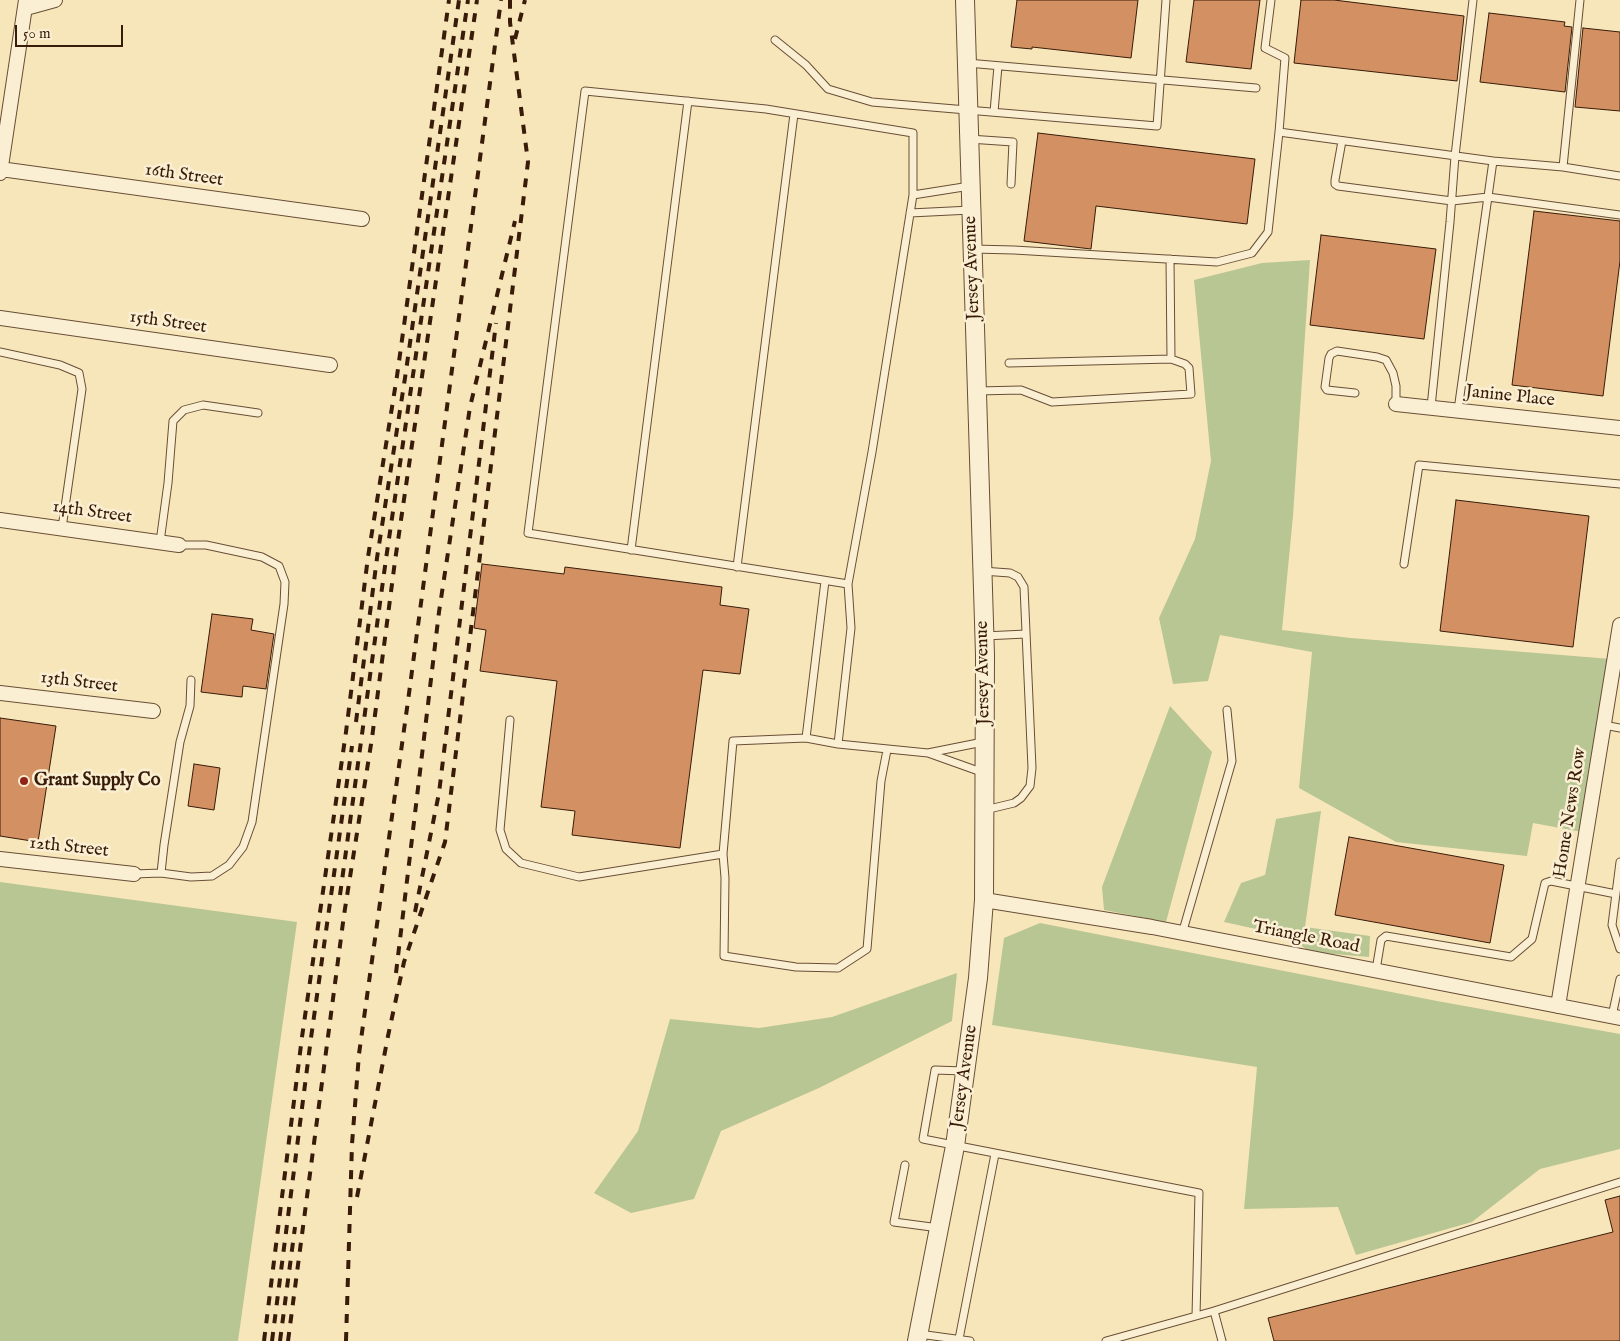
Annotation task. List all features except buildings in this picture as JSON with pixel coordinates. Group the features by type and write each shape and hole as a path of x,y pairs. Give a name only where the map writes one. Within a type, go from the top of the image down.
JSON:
{"street":[{"path":"0,170 26,4 55,0"},
{"name":"Jersey Avenue","path":"918,1337 955,1146 978,978 984,900 984,636 965,0"},
{"name":"16th Street","path":"0,170 362,219"},
{"name":"15th Street","path":"0,318 330,365"},
{"name":"Janine Place","path":"1396,404 1620,428"},
{"name":"14th Street","path":"0,520 179,545"},
{"name":"Home News Row","path":"1558,1006 1620,626"},
{"name":"13th Street","path":"0,693 153,711"},
{"name":"12th Street","path":"0,859 134,874"},
{"name":"Triangle Road","path":"984,900 1152,927 1616,1017"}],"lane":[{"path":"775,40 806,65 828,89 872,102 1157,126 1166,0"},
{"path":"972,249 1217,262 1252,252 1268,232 1279,132 1284,58 1265,48 1271,0"},
{"path":"1430,408 1455,156 1473,0"},
{"path":"1563,167 1580,0"},
{"path":"966,63 1256,88"},
{"path":"994,112 998,66"},
{"path":"838,744 851,628 848,584 872,452 913,195 913,133 766,109 584,91 528,533 848,584"},
{"path":"631,550 688,101"},
{"path":"738,567 794,114"},
{"path":"1279,132 1493,161 1563,167 1620,176"},
{"path":"969,139 1013,142 1010,184"},
{"path":"1342,141 1334,180 1338,186 1452,201 1488,197 1620,215"},
{"path":"1458,410 1493,161"},
{"path":"913,195 970,186"},
{"path":"910,213 971,210"},
{"path":"1170,259 1171,359"},
{"path":"1355,394 1326,390 1329,358 1336,351 1386,360 1393,373 1396,386 1396,404"},
{"path":"0,352 60,365 79,373 82,389 62,528"},
{"path":"977,391 1021,390 1052,402 1191,394 1189,368 1185,364 1171,359 1008,363"},
{"path":"160,542 168,483 173,421 184,410 203,405 258,413"},
{"path":"1404,564 1419,465 1620,484"},
{"path":"134,874 161,873 191,877 212,876 229,865 243,847 252,822 284,604 285,582 279,566 262,557 216,547 179,545"},
{"path":"982,571 1010,573 1018,577 1024,587 1032,768 1030,786 1021,798 1014,803 985,810"},
{"path":"806,738 824,581"},
{"path":"984,636 1026,634"},
{"path":"161,873 180,742 190,706 191,680"},
{"path":"1182,934 1232,761 1226,710"},
{"path":"510,720 500,830 506,849 521,863 579,877 723,854"},
{"path":"1604,725 1620,728"},
{"path":"887,750 881,781 867,950 838,968 796,967 724,956 725,878 723,854 733,741 806,738 838,744 928,753 985,742"},
{"path":"928,753 985,773"},
{"path":"1620,862 1612,925 1620,948"},
{"path":"1376,970 1381,940 1386,936 1511,957 1532,938 1545,883 1551,881 1616,894"},
{"path":"1616,1017 1620,979"},
{"path":"965,1071 936,1070 923,1139 1199,1193 1196,1316"},
{"path":"959,1339 995,1154"},
{"path":"905,1165 894,1222 939,1228"},
{"path":"1106,1341 1214,1311 1620,1182"},
{"path":"1214,1311 1222,1341"},
{"path":"918,1337 970,1341"}],"green space":[{"path":"1310,260 1293,516 1282,630 1351,638 1611,659 1582,832 1533,823 1527,856 1396,842 1299,788 1312,652 1220,635 1208,681 1173,684 1159,618 1195,539 1211,461 1194,280 1262,263"},
{"path":"1170,706 1212,752 1166,922 1104,910 1102,887"},
{"path":"1321,811 1305,927 1370,936 1369,957 1310,952 1288,936 1224,922 1241,883 1265,875 1276,819"},
{"path":"0,882 297,922 238,1341 0,1341"},
{"path":"1040,923 1437,1001 1620,1034 1620,1149 1540,1169 1472,1222 1356,1255 1338,1207 1244,1209 1257,1067 992,1025 1004,938"},
{"path":"957,973 952,1021 819,1088 721,1131 694,1199 631,1213 594,1193 638,1131 670,1019 759,1028 832,1017"}],"railway":[{"path":"264,1341 302,1037 346,732 368,557 397,376 449,0"},
{"path":"356,722 377,558 405,378 459,0"},
{"path":"340,895 386,559 468,0"},
{"path":"288,1341 344,915 372,738 395,561 477,0"},
{"path":"346,1341 352,1144 359,1054 501,0"},
{"path":"357,1197 404,962 445,842 528,162 510,22 510,0"},
{"path":"515,39 525,0"},
{"path":"396,973 439,612 470,407 515,221"},
{"path":"415,912 439,793 496,323"},
{"path":"272,1341 311,1038 352,746"},
{"path":"280,1341 295,1227"}],"place":[{"name":"Grant Supply Co","path":"24,781"}]}
